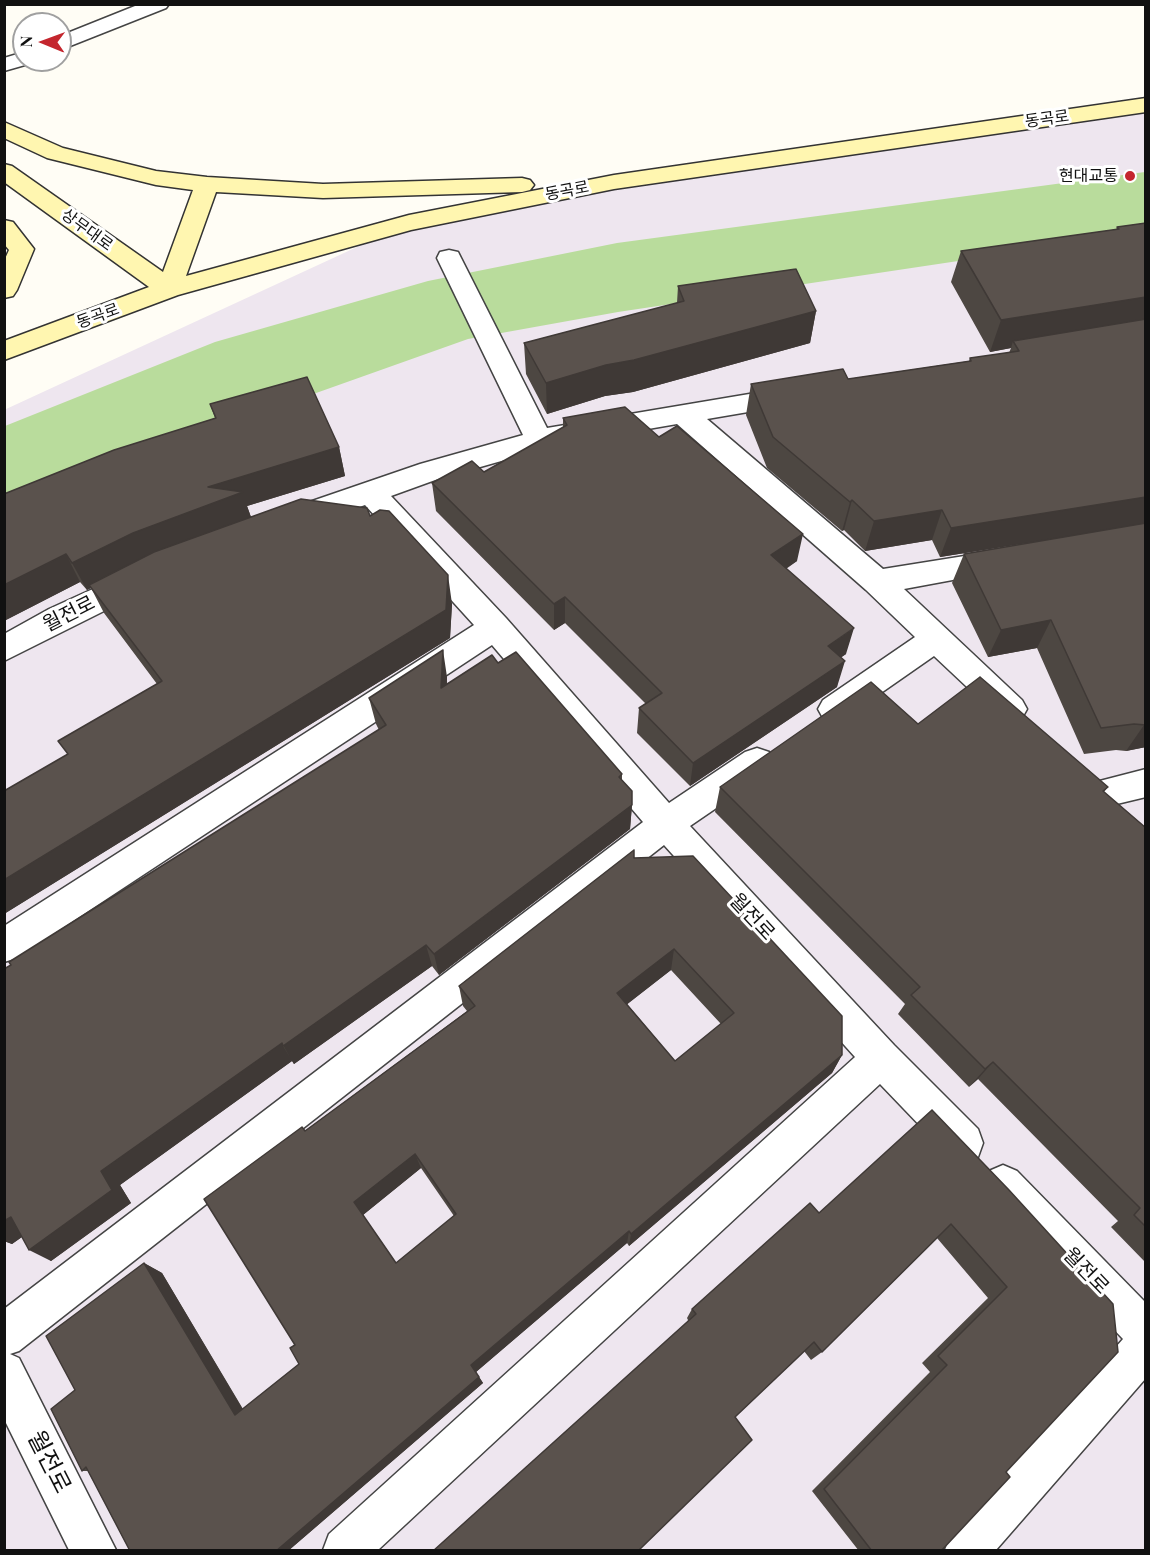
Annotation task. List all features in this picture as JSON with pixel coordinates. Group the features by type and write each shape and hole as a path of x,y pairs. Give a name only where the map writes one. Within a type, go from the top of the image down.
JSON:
{"main road":[{"name":"동곡로","path":"4,351 169,289 409,223 614,182 1146,105"},
{"path":"4,129 55,153 156,178 207,183 323,191 614,182"},
{"name":"상무대로","path":"4,171 169,289"},
{"path":"169,289 207,183"},
{"path":"4,227 22,249 4,290"}],"street":[{"path":"72,39 159,4"},
{"path":"450,258 540,441"},
{"path":"265,529 430,471 561,434 821,391"},
{"path":"682,414 877,582 1031,728"},
{"name":"월전로","path":"370,492 495,627 666,824 881,1058 1146,1333"},
{"path":"877,582 1029,556"},
{"name":"월전로","path":"4,649 60,618 167,567"},
{"path":"4,946 495,627"},
{"path":"811,724 936,638"},
{"path":"4,1336 666,824 782,744"},
{"path":"1127,816 1091,785 1146,783"},
{"path":"345,1551 881,1058"},
{"path":"967,1551 1146,1345"},
{"name":"월전로","path":"4,1373 93,1551"}],"shaded area":[{"path":"1145,105 1145,1550 5,1550 4,410 409,223 614,182"}],"green space":[{"path":"1145,172 1145,233 618,312 468,339 139,456 5,512 5,426 215,342 428,281 617,243"}],"building":[{"path":"1146,223 1146,297 1001,320 961,251 1119,229 1117,227"},
{"path":"796,269 816,311 634,360 606,365 546,383 524,343 684,301 678,286"},
{"path":"1146,319 1146,497 951,528 942,510 874,521 852,500 850,502 773,437 751,384 843,369 848,379 971,361 970,358 1019,351 1013,341"},
{"path":"307,377 339,447 208,487 243,492 133,533 72,563 66,554 4,585 4,494 114,450 216,418 210,404"},
{"path":"625,407 659,437 677,426 803,534 771,555 854,628 828,646 845,661 693,763 639,708 662,693 565,597 554,604 432,483 472,461 484,472 567,425 563,418"},
{"path":"301,499 367,508 370,516 380,510 389,511 448,575 446,610 4,880 4,791 68,754 58,741 162,681 89,585 154,552"},
{"path":"1146,523 1146,725 1101,728 1051,620 1001,630 964,554"},
{"path":"443,650 441,688 492,655 498,663 516,652 622,774 619,777 632,791 632,805 434,954 426,945 101,1171 112,1190 29,1250 11,1217 4,1221 4,969 11,965 9,962 386,725 369,698"},
{"path":"980,677 1108,787 1103,791 1146,828 1146,1227 1134,1215 1140,1208 993,1062 985,1069 911,995 920,987 720,787 871,682 918,724"},
{"path":"634,850 634,858 693,856 842,1016 842,1055 631,1234 629,1231 471,1365 479,1377 276,1551 130,1551 86,1467 82,1471 51,1409 75,1390 46,1336 144,1263 235,1415 299,1364 290,1348 295,1345 204,1199 302,1127 305,1131 475,1006 459,986","holes":["674,949 734,1013 675,1061 617,993","415,1154 456,1214 396,1263 354,1202"]},
{"path":"932,1110 1113,1304 1118,1352 1006,1472 1010,1477 941,1551 872,1551 824,1489 947,1365 938,1356 1007,1287 951,1224 822,1352 814,1342 735,1417 752,1440 638,1551 433,1551 696,1314 692,1309 810,1203 819,1213"}],"place":[{"name":"현대교통","path":"1130,176"}]}
